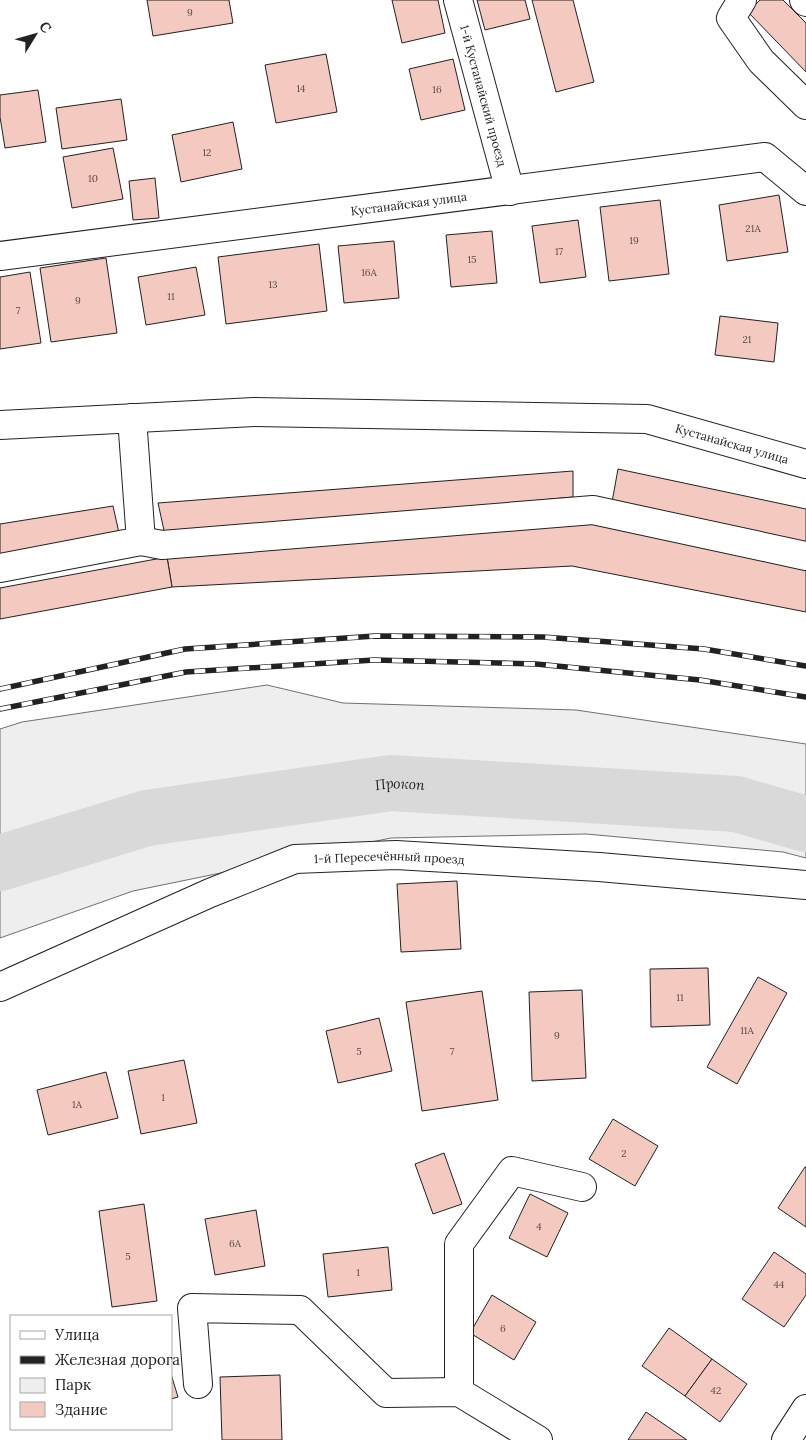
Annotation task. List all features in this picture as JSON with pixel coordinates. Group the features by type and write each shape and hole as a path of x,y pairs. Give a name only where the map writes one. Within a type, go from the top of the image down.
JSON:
{"street":[{"name":"1-й Кустанайский проезд","path":"458,0 510,191"},
{"path":"742,0 731,18 761,61 806,105"},
{"name":"Кустанайская улица","path":"0,256 765,157 806,191"},
{"name":"Кустанайская улица","path":"0,425 254,412 646,419 806,464"},
{"path":"132,418 142,541"},
{"path":"0,568 142,541 162,545 593,510 806,556"},
{"name":"1-й Пересечённый проезд","path":"0,987 210,892 295,859 396,856 599,867 806,885"},
{"path":"459,1392 459,1244 512,1171 582,1186"},
{"path":"198,1384 192,1308 300,1310 386,1394 459,1392 538,1440"},
{"path":"786,1440 806,1409"}],"green space":[{"path":"267,685 343,703 576,710 806,744 806,858 783,852 586,834 391,838 133,891 0,938 0,729 22,722"}],"building":[{"path":"147,0 229,0 233,23 153,36"},
{"path":"392,0 438,0 445,33 402,43"},
{"path":"477,0 525,0 530,19 485,30"},
{"path":"532,0 573,0 594,82 556,92"},
{"path":"760,0 783,0 806,23 806,72 748,12"},
{"path":"326,54 337,112 276,123 265,65"},
{"path":"453,59 465,110 421,120 409,69"},
{"path":"38,90 46,142 5,148 0,117 0,95"},
{"path":"121,99 127,140 62,149 56,108"},
{"path":"233,122 242,169 181,182 172,135"},
{"path":"113,148 123,199 72,208 63,157"},
{"path":"155,178 159,218 133,220 129,181"},
{"path":"779,195 788,252 727,261 719,205"},
{"path":"660,200 669,274 609,281 600,207"},
{"path":"578,220 586,277 540,283 532,226"},
{"path":"492,231 497,283 451,287 446,235"},
{"path":"394,241 399,298 344,303 338,246"},
{"path":"319,244 327,311 226,324 218,257"},
{"path":"106,258 117,333 51,342 40,268"},
{"path":"196,267 205,315 146,325 138,277"},
{"path":"30,272 41,343 0,349 0,277"},
{"path":"720,316 778,323 774,362 715,355"},
{"path":"618,469 806,509 806,545 612,502"},
{"path":"573,471 573,497 165,535 158,503"},
{"path":"113,506 119,533 0,556 0,524"},
{"path":"586,523 625,527 806,568 806,612 572,566 172,587 167,557"},
{"path":"167,557 172,587 0,619 0,588"},
{"path":"457,881 461,949 401,952 397,884"},
{"path":"708,968 710,1025 651,1027 650,969"},
{"path":"758,977 787,993 737,1084 707,1067"},
{"path":"582,990 586,1078 532,1081 529,992"},
{"path":"482,991 498,1100 422,1111 406,1002"},
{"path":"379,1018 392,1071 338,1083 326,1031"},
{"path":"184,1060 197,1123 141,1134 128,1071"},
{"path":"106,1072 118,1118 48,1135 37,1090"},
{"path":"613,1119 658,1146 635,1186 589,1159"},
{"path":"444,1153 462,1204 433,1214 415,1164"},
{"path":"806,1167 806,1227 778,1208"},
{"path":"530,1194 568,1213 547,1257 509,1238"},
{"path":"144,1204 157,1301 112,1307 99,1211"},
{"path":"256,1210 265,1266 215,1275 205,1219"},
{"path":"388,1247 392,1290 328,1297 323,1254"},
{"path":"774,1252 806,1274 806,1295 784,1327 742,1299"},
{"path":"492,1295 536,1322 514,1360 470,1333"},
{"path":"669,1328 712,1359 685,1396 642,1366"},
{"path":"712,1359 747,1384 720,1422 685,1396"},
{"path":"280,1375 282,1440 222,1440 220,1377"},
{"path":"172,1377 178,1397 172,1399"},
{"path":"646,1412 687,1440 628,1440"}],"waterway":[{"name":"Прокоп","path":"0,863 147,818 391,783 736,804 806,824"}],"railway":[{"path":"0,689 185,649 375,636 543,637 704,649 806,666"},
{"path":"0,709 186,672 374,660 536,664 700,680 806,697"}]}
